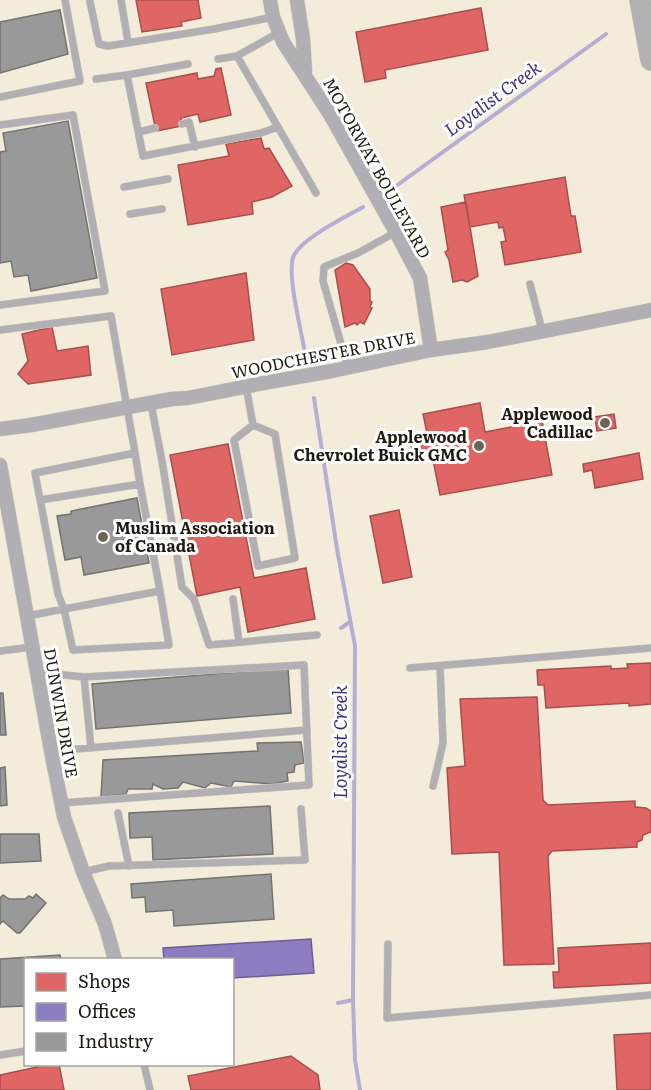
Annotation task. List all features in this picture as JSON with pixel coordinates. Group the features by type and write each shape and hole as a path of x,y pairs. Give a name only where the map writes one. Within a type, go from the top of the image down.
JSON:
{"main road":[{"path":"640,0 651,60"}],"street":[{"name":"MOTORWAY BOULEVARD","path":"270,0 278,33 331,116 420,278 432,350"},
{"name":"MOTORWAY BOULEVARD","path":"297,0 305,74"},
{"name":"WOODCHESTER DRIVE","path":"0,429 188,398 651,310"},
{"name":"DUNWIN DRIVE","path":"0,465 64,817 105,924 114,958"}],"lane":[{"path":"0,97 80,81 65,0"},
{"path":"90,0 99,44 108,46 273,17"},
{"path":"121,0 128,42"},
{"path":"218,59 237,56 278,33"},
{"path":"237,56 316,193"},
{"path":"96,79 188,64"},
{"path":"127,75 143,156 261,133 278,127"},
{"path":"0,125 73,115 105,291 0,305"},
{"path":"182,124 189,122 195,147"},
{"path":"139,132 155,128"},
{"path":"124,187 168,179"},
{"path":"130,214 162,209"},
{"path":"348,368 323,281 324,267 358,253 396,232"},
{"path":"530,284 542,330"},
{"path":"0,330 111,316 169,645 73,650 64,609 58,594 35,473 135,453"},
{"path":"246,386 253,425"},
{"path":"151,404 182,587 194,599 209,645 317,635"},
{"path":"253,425 275,434 295,558 258,566 234,440 253,425"},
{"path":"40,500 140,484"},
{"path":"27,616 160,591"},
{"path":"233,599 239,642"},
{"path":"0,651 32,647"},
{"path":"410,668 651,648"},
{"path":"37,672 84,677 304,665 309,785 61,803"},
{"path":"433,786 443,743 440,666"},
{"path":"84,677 91,748"},
{"path":"51,751 307,730"},
{"path":"84,872 109,866 305,860 301,809"},
{"path":"118,813 129,866"},
{"path":"388,944 387,1018 651,995"},
{"path":"0,1055 24,1051"},
{"path":"144,1066 150,1090"}],"building: Shops":[{"path":"136,0 198,0 201,18 181,22 182,26 142,32"},
{"path":"481,8 488,50 385,70 386,78 365,82 356,32"},
{"path":"221,68 231,115 200,122 198,114 181,118 182,126 156,131 146,83 197,73 198,79 214,76 216,69"},
{"path":"261,138 264,149 269,148 292,186 272,197 252,202 253,214 188,225 178,165 229,156 226,144"},
{"path":"565,177 571,216 575,216 581,252 505,265 501,242 506,241 503,227 499,228 498,222 470,227 464,195"},
{"path":"466,202 478,276 467,282 462,280 453,282 449,260 445,252 448,250 441,207"},
{"path":"346,263 353,265 370,289 370,301 372,302 370,307 372,308 364,324 360,322 357,325 355,323 345,327 335,270"},
{"path":"246,273 254,340 172,355 161,289"},
{"path":"52,327 57,351 88,346 91,375 28,384 18,374 28,361 22,334"},
{"name":"Applewood Chevrolet Buick GMC","path":"480,403 485,432 542,421 552,475 440,495 432,455 414,459 409,436 427,433 423,414"},
{"name":"Applewood Cadillac","path":"614,414 616,428 597,431 595,417"},
{"path":"228,444 254,578 306,568 315,619 248,632 240,587 197,596 170,455"},
{"path":"639,453 643,479 595,488 592,470 584,472 583,464"},
{"path":"399,510 412,577 383,583 370,516"},
{"path":"651,663 651,704 629,706 629,703 546,708 544,685 538,685 537,670 611,666 611,669 628,668 627,664"},
{"path":"537,697 543,800 548,805 635,801 635,807 651,811 651,832 643,835 642,840 637,842 637,847 552,851 548,856 554,964 504,965 499,852 452,854 447,768 465,766 460,699"},
{"path":"651,943 651,983 554,988 553,972 559,972 558,948"},
{"path":"651,1033 651,1090 617,1090 614,1035"},
{"path":"291,1056 318,1075 320,1090 191,1090 188,1076"},
{"path":"42,1066 59,1066 64,1090 0,1090 0,1075"}],"building: Offices":[{"path":"311,939 314,973 234,978 234,958 164,958 163,948"}],"building: Industry":[{"path":"60,10 68,54 0,73 0,22"},
{"path":"68,121 97,278 31,291 28,275 14,277 11,261 0,263 0,152 6,151 3,133"},
{"name":"Muslim Association of Canada","path":"137,498 149,563 84,575 81,557 65,560 57,516 71,514 71,511"},
{"path":"288,668 291,713 96,729 92,684"},
{"path":"0,693 3,693 6,735 0,735"},
{"path":"301,742 304,763 295,765 294,772 287,773 288,781 273,784 234,781 231,787 211,783 205,788 183,782 178,788 163,789 153,784 152,789 128,789 126,794 101,797 103,760 258,751 257,743"},
{"path":"5,767 7,805 0,806 0,768"},
{"path":"270,806 273,854 153,860 152,837 130,838 129,813"},
{"path":"0,834 39,834 41,861 0,863"},
{"path":"271,874 274,919 174,926 173,910 146,912 145,897 132,898 131,884"},
{"path":"36,894 46,903 20,933 3,921 0,924 0,898 3,895 9,899 25,899 29,896 33,898"},
{"path":"60,955 61,958 24,958 24,1006 0,1007 0,959"}],"waterway":[{"name":"Loyalist Creek","path":"396,186 606,34"},
{"name":"Loyalist Creek","path":"304,348 293,286 294,255 306,241 363,207"},
{"name":"Loyalist Creek","path":"314,398 337,549 355,646 353,1000 355,1060 360,1090"},
{"path":"341,628 350,622"},
{"path":"338,1003 353,1000"}],"place":[{"name":"Applewood Cadillac","path":"605,423"},
{"name":"Applewood Chevrolet Buick GMC","path":"479,446"},
{"name":"Muslim Association of Canada","path":"103,537"}]}
